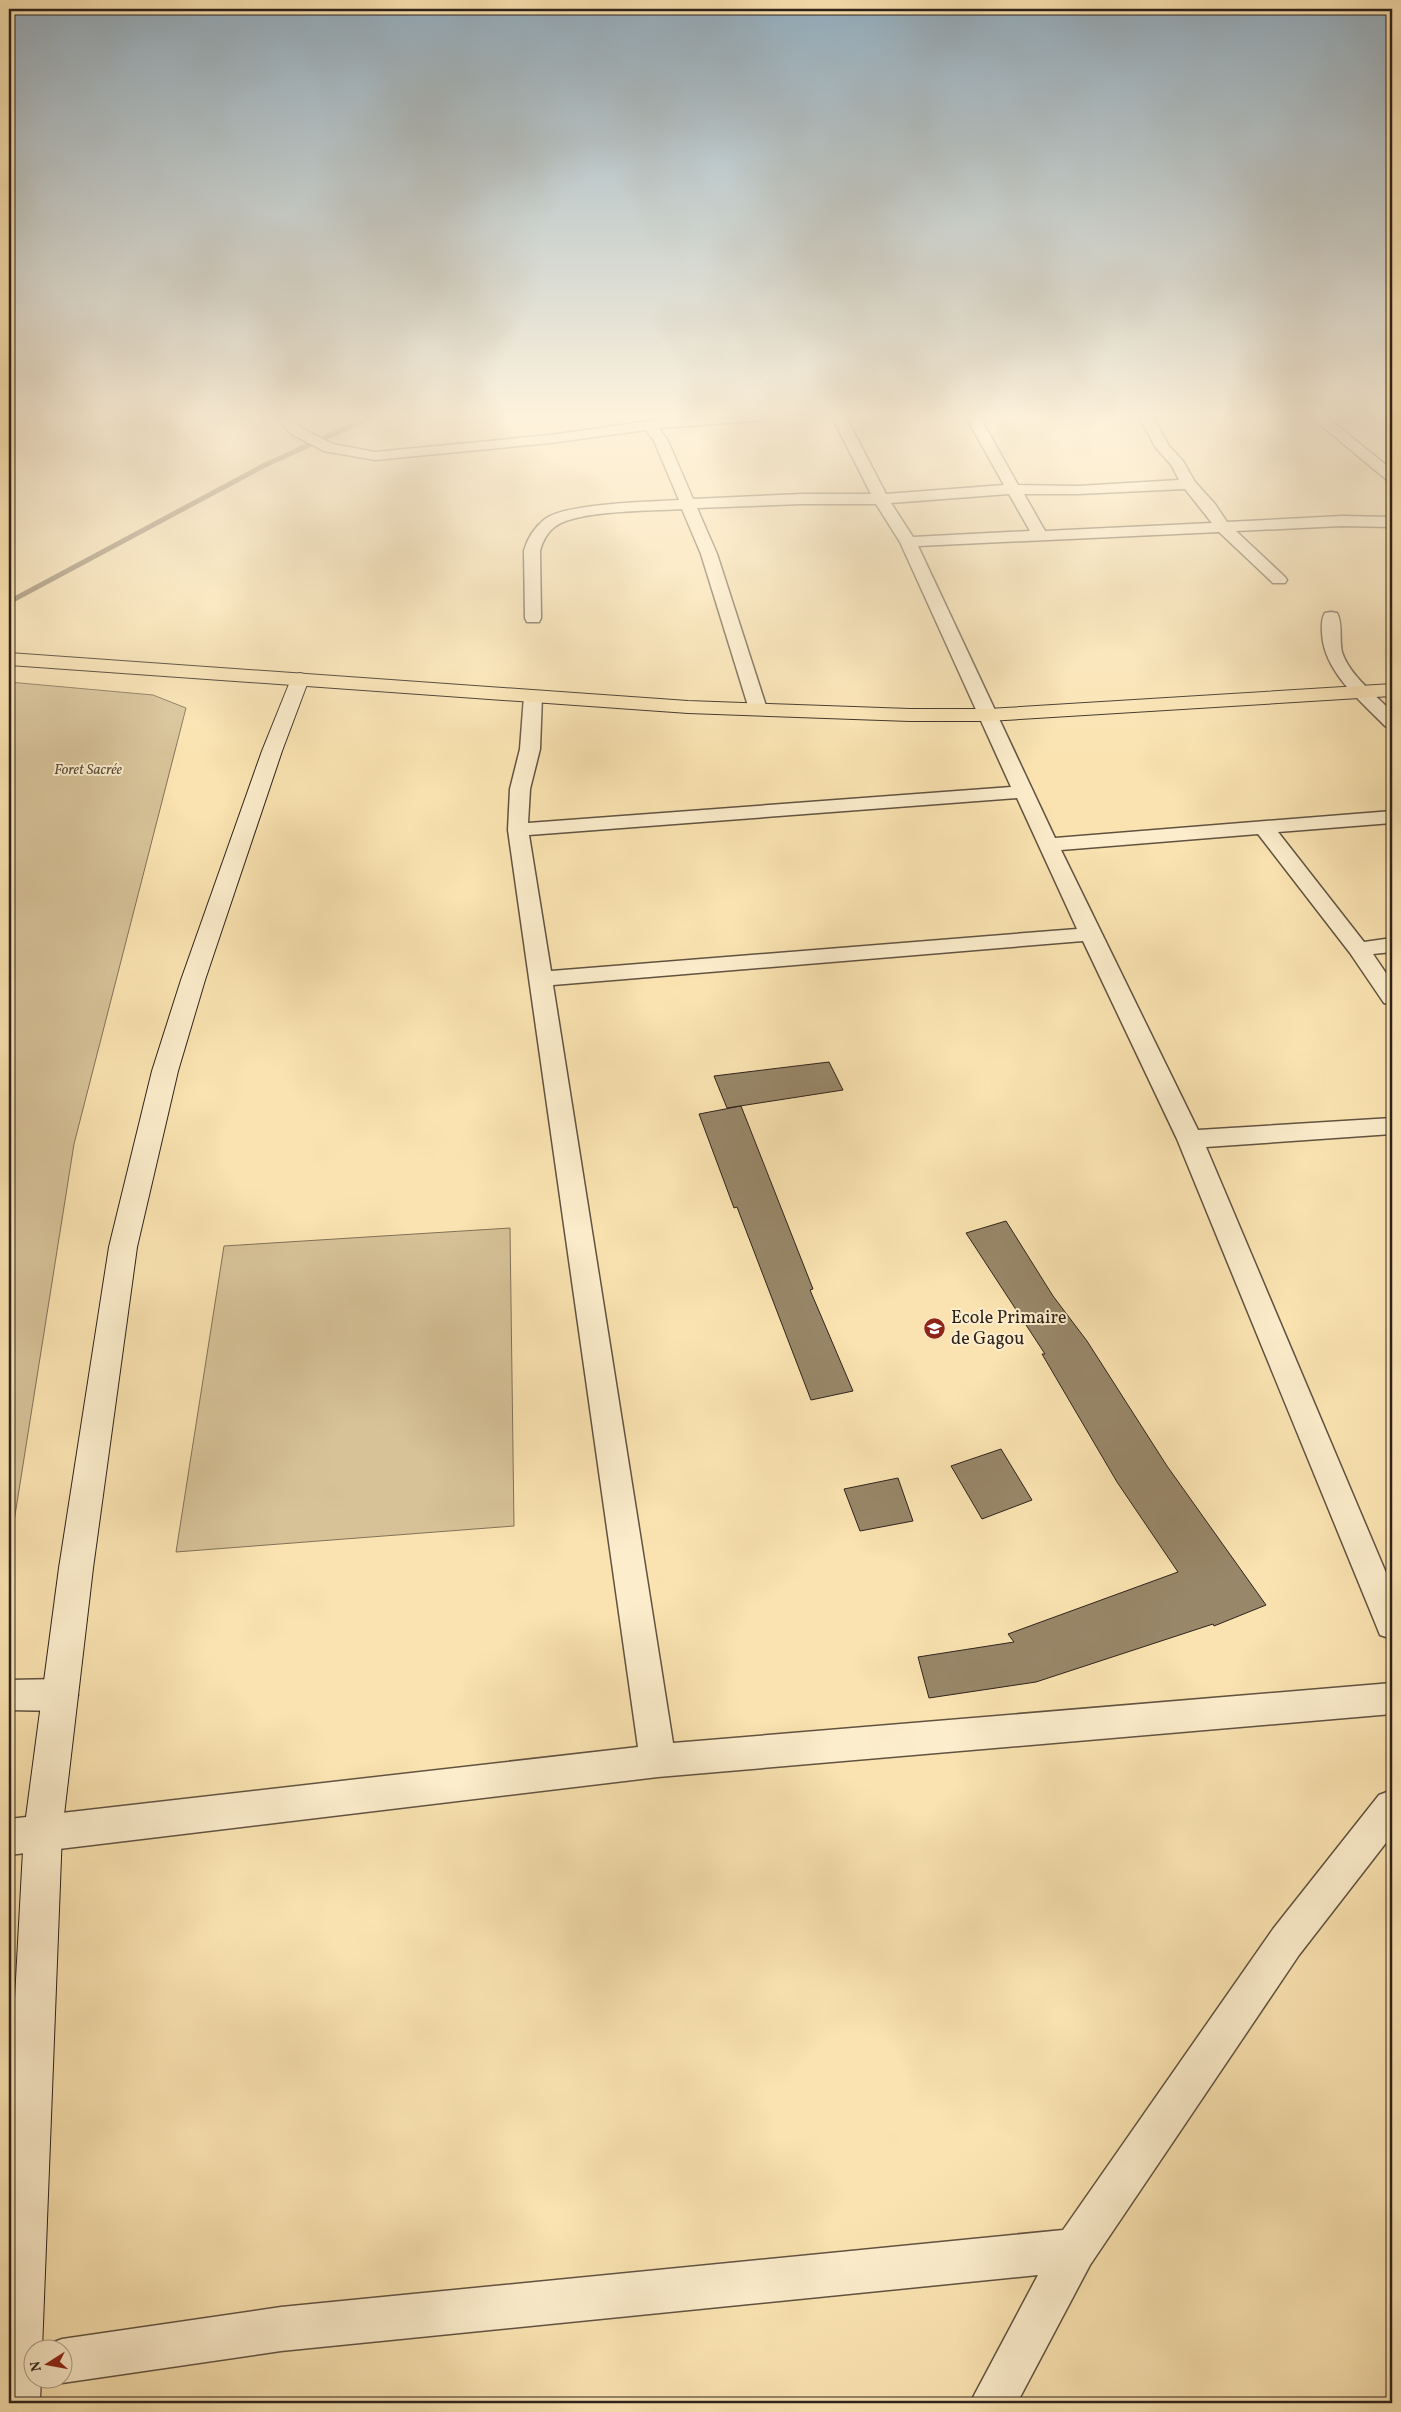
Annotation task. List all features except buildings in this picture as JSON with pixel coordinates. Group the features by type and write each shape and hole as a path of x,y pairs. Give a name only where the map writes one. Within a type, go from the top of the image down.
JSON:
{"main road":[{"path":"9,660 534,696 758,709 910,715 988,715 1392,690"}],"street":[{"path":"533,618 532,551 538,535 543,530"},
{"path":"699,530 709,554 758,709"},
{"path":"900,530 908,542 1048,846 1190,1139 1392,1625"},
{"path":"1037,530 1040,536"},
{"path":"908,542 1171,530"},
{"path":"1226,530 1279,580"},
{"path":"1331,617 1331,634 1335,656 1363,692 1392,722"},
{"path":"23,2340 43,1832 76,1568 122,1247 165,1072 193,980 272,751 300,679"},
{"path":"534,696 530,749 520,788 518,830 542,979 658,1761"},
{"path":"518,830 1023,792"},
{"path":"1048,846 1392,817"},
{"path":"1264,828 1358,949 1392,998"},
{"path":"542,979 1092,934"},
{"path":"1358,949 1392,945"},
{"path":"1190,1139 1392,1126"},
{"path":"9,1695 61,1695"},
{"path":"9,1837 658,1761 1392,1699"},
{"path":"993,2403 1075,2250 1286,1942 1392,1807"},
{"path":"72,2360 281,2329 1075,2250"}],"green space":[{"name":"Foret Sacrée","path":"9,682 153,695 186,708 74,1144 9,1553"},
{"path":"510,1228 514,1526 176,1552 224,1246"}],"waterway":[{"path":"9,602 144,530"}],"place":[{"name":"Ecole Primaire de Gagou","path":"935,1328"}]}
